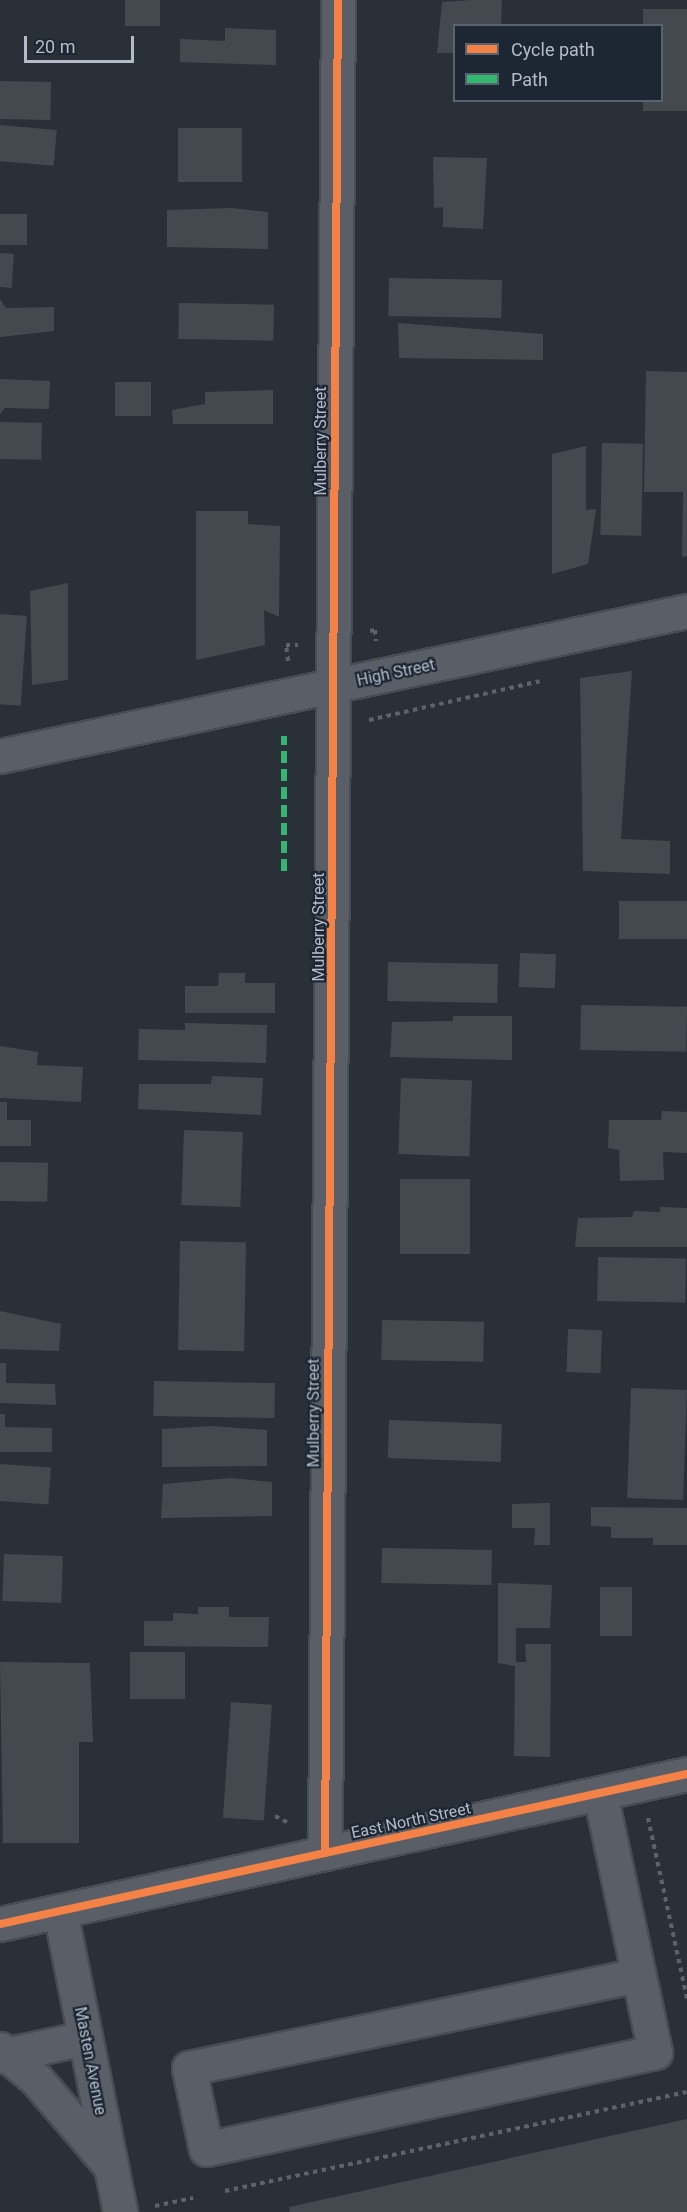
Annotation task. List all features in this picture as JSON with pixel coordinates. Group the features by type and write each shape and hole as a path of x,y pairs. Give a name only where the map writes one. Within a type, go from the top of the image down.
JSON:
{"street":[{"name":"Mulberry Street","path":"324,1853 338,0"},
{"name":"High Street","path":"0,756 687,611"},
{"name":"East North Street","path":"0,1924 687,1774"},
{"path":"600,1793 655,2052 206,2149 189,2068 638,1976"},
{"name":"Masten Avenue","path":"60,1911 111,2166 133,2210"},
{"path":"2,2053 85,2038"},
{"path":"2,2053 36,2079 111,2166"}],"path":[{"path":"375,630 376,642"},
{"path":"289,664 286,645 304,645"},
{"path":"374,719 548,680"},
{"path":"275,1816 290,1824"},
{"path":"649,1825 687,1999"},
{"path":"225,2191 687,2092"},
{"path":"133,2210 193,2198"}],"building":[{"path":"125,0 160,0 160,26 125,26"},
{"path":"502,0 501,24 453,24 453,53 437,53 442,2"},
{"path":"643,9 687,9 687,111 643,111 643,102 663,102 663,24 643,24"},
{"path":"225,28 276,30 276,65 180,62 180,39 225,41"},
{"path":"0,81 51,82 50,120 0,119"},
{"path":"0,125 57,130 54,166 0,161"},
{"path":"178,128 242,128 242,182 178,182"},
{"path":"433,157 487,158 483,229 443,227 443,207 434,208"},
{"path":"232,208 268,212 268,249 167,247 167,210"},
{"path":"0,214 27,214 27,245 0,245"},
{"path":"0,253 14,254 12,288 0,287"},
{"path":"389,278 502,280 501,318 388,316"},
{"path":"0,299 6,308 54,307 54,331 0,337"},
{"path":"179,303 274,305 273,341 178,339"},
{"path":"398,323 543,334 543,360 399,358"},
{"path":"646,371 687,372 687,556 682,557 683,492 644,492"},
{"path":"0,379 50,381 49,409 5,408 0,414"},
{"path":"115,382 151,382 151,416 115,416"},
{"path":"273,390 273,424 173,424 172,410 205,404 205,392"},
{"path":"0,422 42,423 41,460 0,459"},
{"path":"602,443 643,444 641,536 600,535"},
{"path":"586,446 586,510 596,509 588,564 552,574 552,454"},
{"path":"196,511 248,511 248,524 280,526 279,617 264,610 265,645 196,660"},
{"path":"68,583 68,680 32,685 30,591"},
{"path":"0,614 27,616 21,706 0,704"},
{"path":"632,671 621,839 670,841 670,874 583,871 580,678"},
{"path":"619,901 687,901 687,939 619,939"},
{"path":"520,953 556,954 555,988 519,987"},
{"path":"388,962 498,964 497,1003 387,1001"},
{"path":"219,973 245,973 245,983 275,983 275,1013 185,1013 185,986 218,986"},
{"path":"581,1005 687,1007 686,1052 580,1050"},
{"path":"453,1016 512,1016 512,1060 390,1057 392,1022 453,1021"},
{"path":"185,1023 267,1025 266,1063 138,1060 139,1029 185,1030"},
{"path":"0,1046 38,1052 37,1065 83,1067 81,1102 0,1098"},
{"path":"212,1076 263,1078 261,1115 138,1109 139,1084 211,1084"},
{"path":"401,1078 472,1080 469,1156 398,1154"},
{"path":"0,1102 7,1102 7,1120 31,1120 31,1146 0,1146"},
{"path":"662,1111 687,1112 687,1153 663,1152 664,1180 620,1181 619,1150 608,1148 609,1120 661,1120"},
{"path":"184,1130 243,1132 240,1207 181,1205"},
{"path":"0,1162 48,1163 47,1202 0,1201"},
{"path":"400,1179 470,1179 470,1254 400,1254"},
{"path":"660,1207 687,1208 687,1247 575,1247 578,1218 632,1217 634,1211 660,1212"},
{"path":"180,1241 246,1242 244,1351 178,1350"},
{"path":"598,1257 686,1259 685,1303 597,1301"},
{"path":"0,1311 61,1324 59,1351 0,1349"},
{"path":"382,1320 484,1322 483,1362 381,1360"},
{"path":"568,1329 602,1330 600,1373 566,1372"},
{"path":"0,1363 6,1363 6,1383 55,1384 56,1405 0,1403"},
{"path":"154,1381 275,1383 274,1418 153,1416"},
{"path":"631,1388 687,1390 683,1500 627,1498"},
{"path":"0,1414 5,1414 5,1427 52,1428 52,1452 0,1452"},
{"path":"389,1420 502,1424 501,1462 388,1458"},
{"path":"212,1426 267,1430 267,1466 162,1467 162,1429"},
{"path":"0,1464 51,1468 48,1504 0,1501"},
{"path":"231,1478 272,1482 272,1516 161,1518 163,1484"},
{"path":"550,1503 550,1545 534,1545 535,1528 512,1528 512,1504"},
{"path":"591,1507 687,1508 687,1545 653,1545 653,1538 611,1538 611,1527 591,1526"},
{"path":"382,1548 492,1550 491,1585 381,1583"},
{"path":"4,1554 63,1556 61,1603 2,1601"},
{"path":"498,1583 552,1585 550,1628 516,1628 516,1662 526,1662 525,1644 551,1644 550,1757 514,1756 515,1666 498,1663"},
{"path":"600,1587 632,1587 632,1636 600,1636"},
{"path":"198,1607 229,1607 229,1617 269,1617 268,1647 144,1646 144,1621 173,1621 173,1613 198,1614"},
{"path":"130,1652 185,1652 185,1699 130,1699"},
{"path":"0,1662 90,1663 93,1742 79,1742 79,1843 3,1843"},
{"path":"231,1702 272,1705 264,1821 223,1818"},
{"path":"687,2119 687,2212 290,2212 289,2207"}],"marked path":[{"path":"284,736 284,871"}],"cycle path":[{"path":"325,1853 338,0"},
{"path":"0,1924 687,1774"}]}
